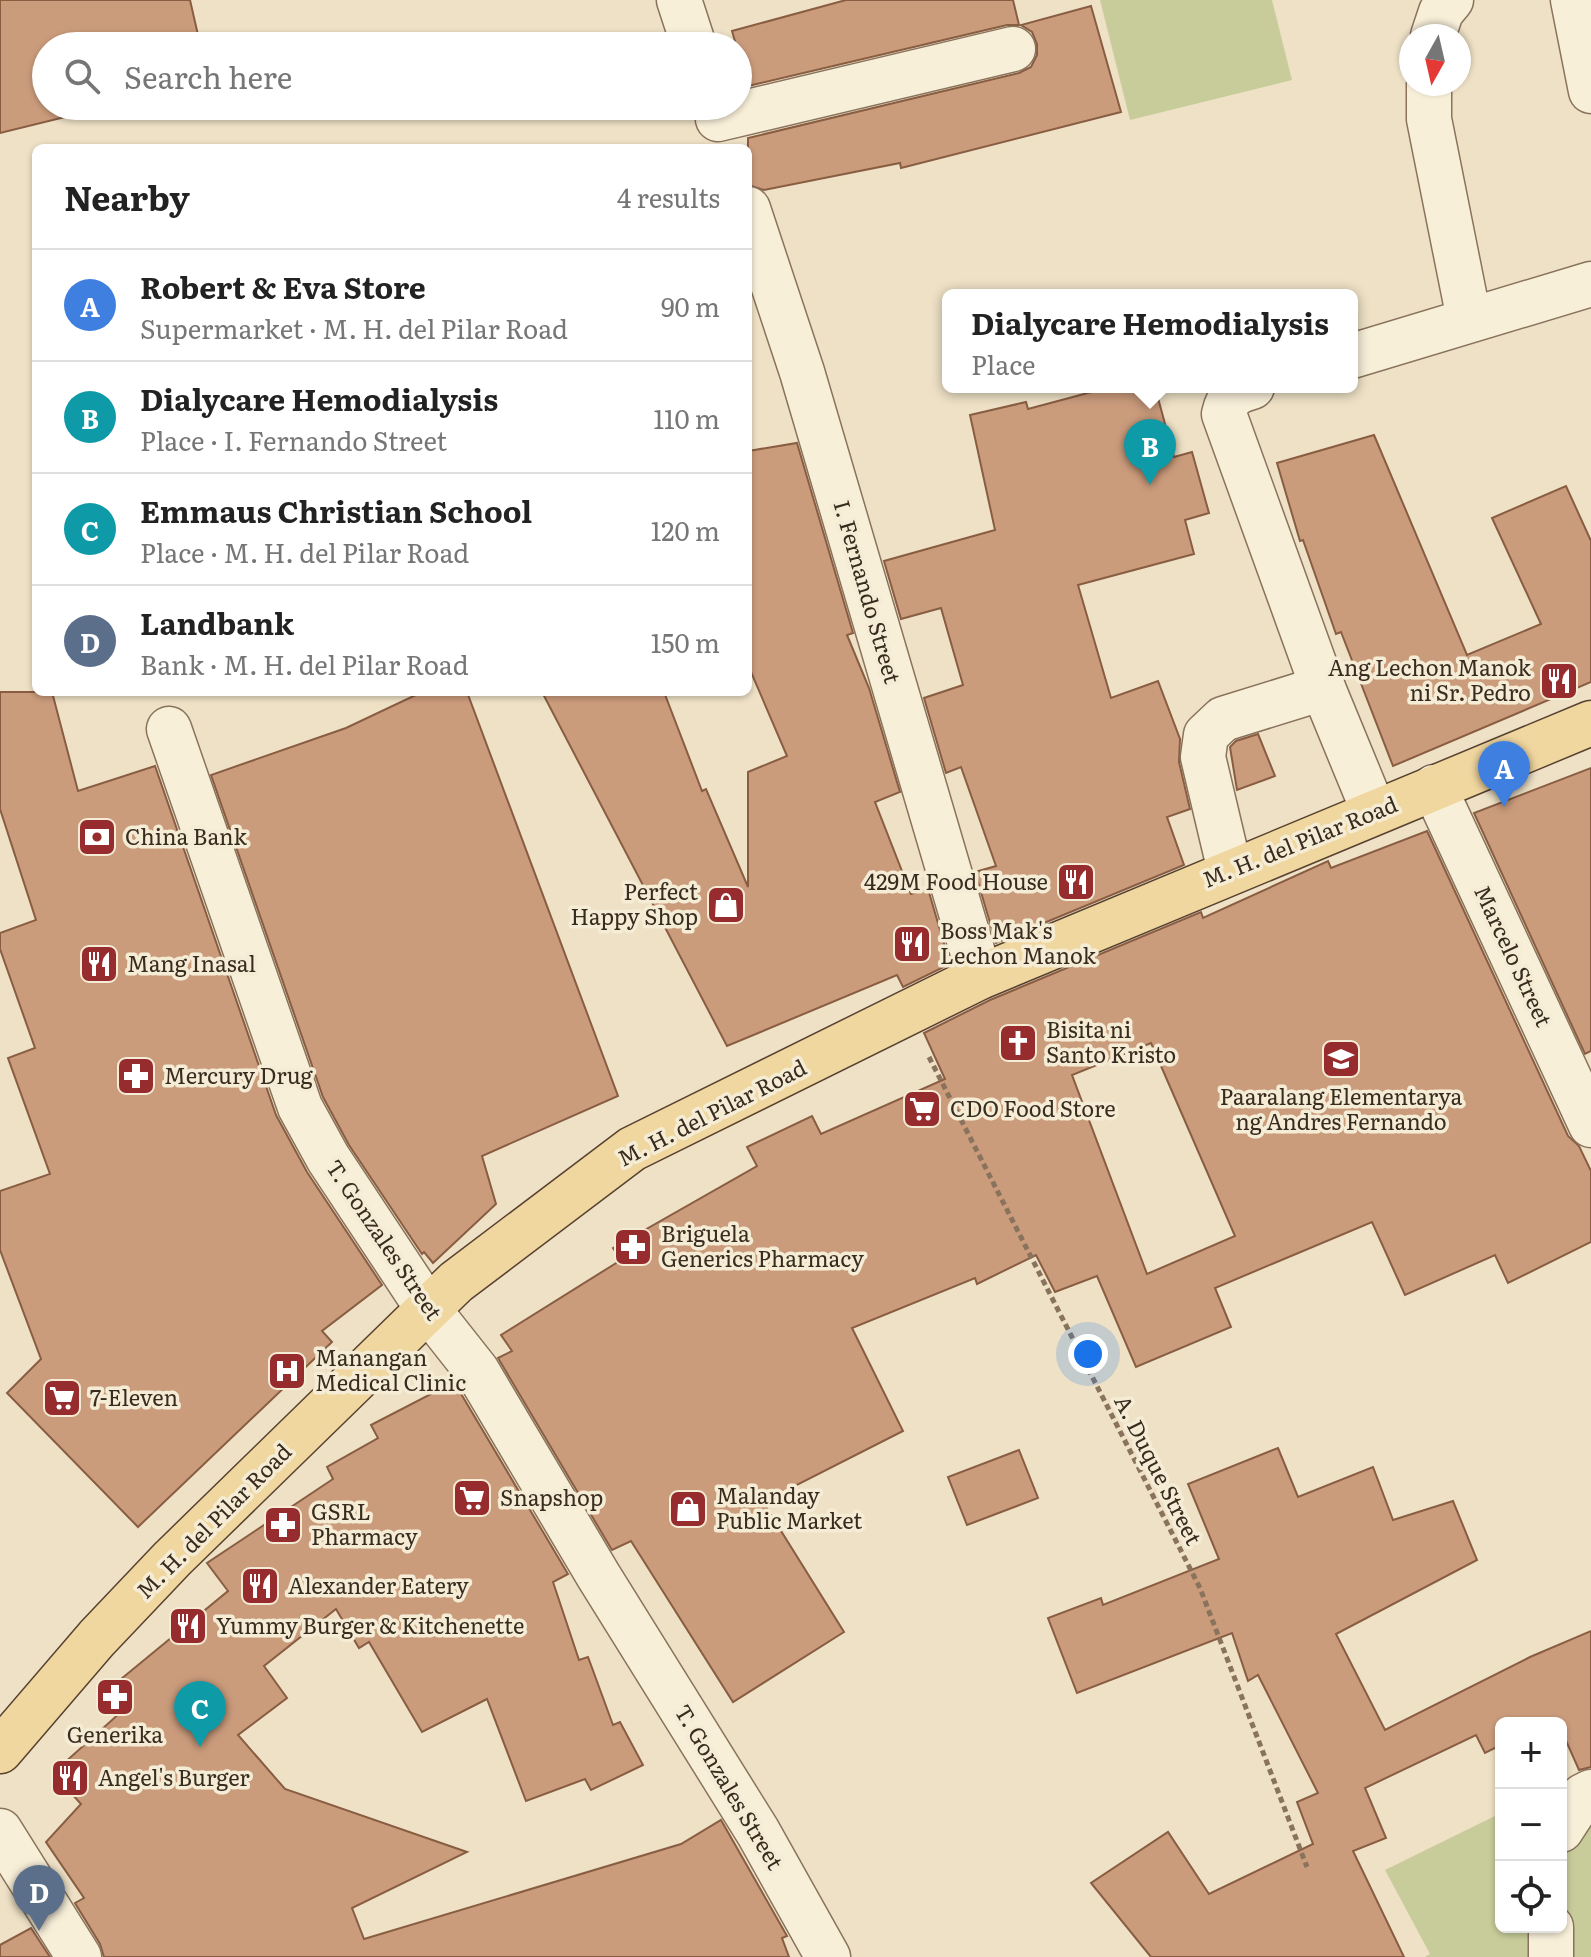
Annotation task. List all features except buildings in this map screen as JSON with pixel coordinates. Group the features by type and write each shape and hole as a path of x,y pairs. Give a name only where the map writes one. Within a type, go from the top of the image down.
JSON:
{"main road":[{"name":"M. H. del Pilar Road","path":"0,1751 97,1638 172,1559 456,1282 632,1149 980,977 1591,723"}],"street":[{"path":"679,0 689,32"},
{"path":"1437,24 1441,12 1451,0"},
{"path":"1573,0 1591,91"},
{"path":"752,116 1013,49"},
{"path":"1429,96 1429,119 1469,319"},
{"name":"I. Fernando Street","path":"752,221 802,372 980,977"},
{"path":"1358,354 1591,284"},
{"path":"1234,393 1227,401 1224,414 1323,688 1374,812"},
{"path":"1230,871 1203,757 1206,735 1223,719 1323,688"},
{"name":"T. Gonzales Street","path":"169,729 300,1107 328,1158 428,1309 477,1371 598,1575 758,1832 828,1957"},
{"name":"Marcelo Street","path":"1434,787 1591,1125"},
{"path":"1567,1821 1583,1796 1591,1792"},
{"path":"0,1831 79,1957"},
{"path":"1551,1933 1551,1957"}],"path":[{"name":"A. Duque Street","path":"907,1014 1200,1588 1307,1867"}],"green space":[{"path":"1100,0 1272,0 1292,80 1130,120"},
{"path":"1591,1768 1591,1957 1425,1957 1430,1954 1385,1870 1495,1816 1495,1933 1567,1933 1567,1780"}],"place":[{"name":"Dialycare Hemodialysis","path":"1150,485"},
{"name":"Ang Lechon Manok ni Sr. Pedro","path":"1559,681"},
{"name":"Robert & Eva Store","path":"1504,807"},
{"name":"China Bank","path":"97,837"},
{"name":"429M Food House","path":"1076,882"},
{"name":"Perfect Happy Shop","path":"726,905"},
{"name":"Boss Mak's Lechon Manok","path":"912,944"},
{"name":"Mang Inasal","path":"99,964"},
{"name":"Bisita ni Santo Kristo","path":"1018,1043"},
{"name":"Paaralang Elementarya ng Andres Fernando","path":"1341,1059"},
{"name":"Mercury Drug","path":"136,1076"},
{"name":"CDO Food Store","path":"922,1109"},
{"name":"Briguela Generics Pharmacy","path":"633,1247"},
{"name":"Manangan Medical Clinic","path":"287,1371"},
{"name":"7-Eleven","path":"62,1398"},
{"name":"Snapshop","path":"472,1498"},
{"name":"Malanday Public Market","path":"688,1509"},
{"name":"GSRL Pharmacy","path":"283,1525"},
{"name":"Alexander Eatery","path":"260,1586"},
{"name":"Yummy Burger & Kitchenette","path":"188,1626"},
{"name":"Generika","path":"115,1697"},
{"name":"Emmaus Christian School","path":"200,1747"},
{"name":"Angel's Burger","path":"70,1778"},
{"name":"Landbank","path":"39,1931"}]}
